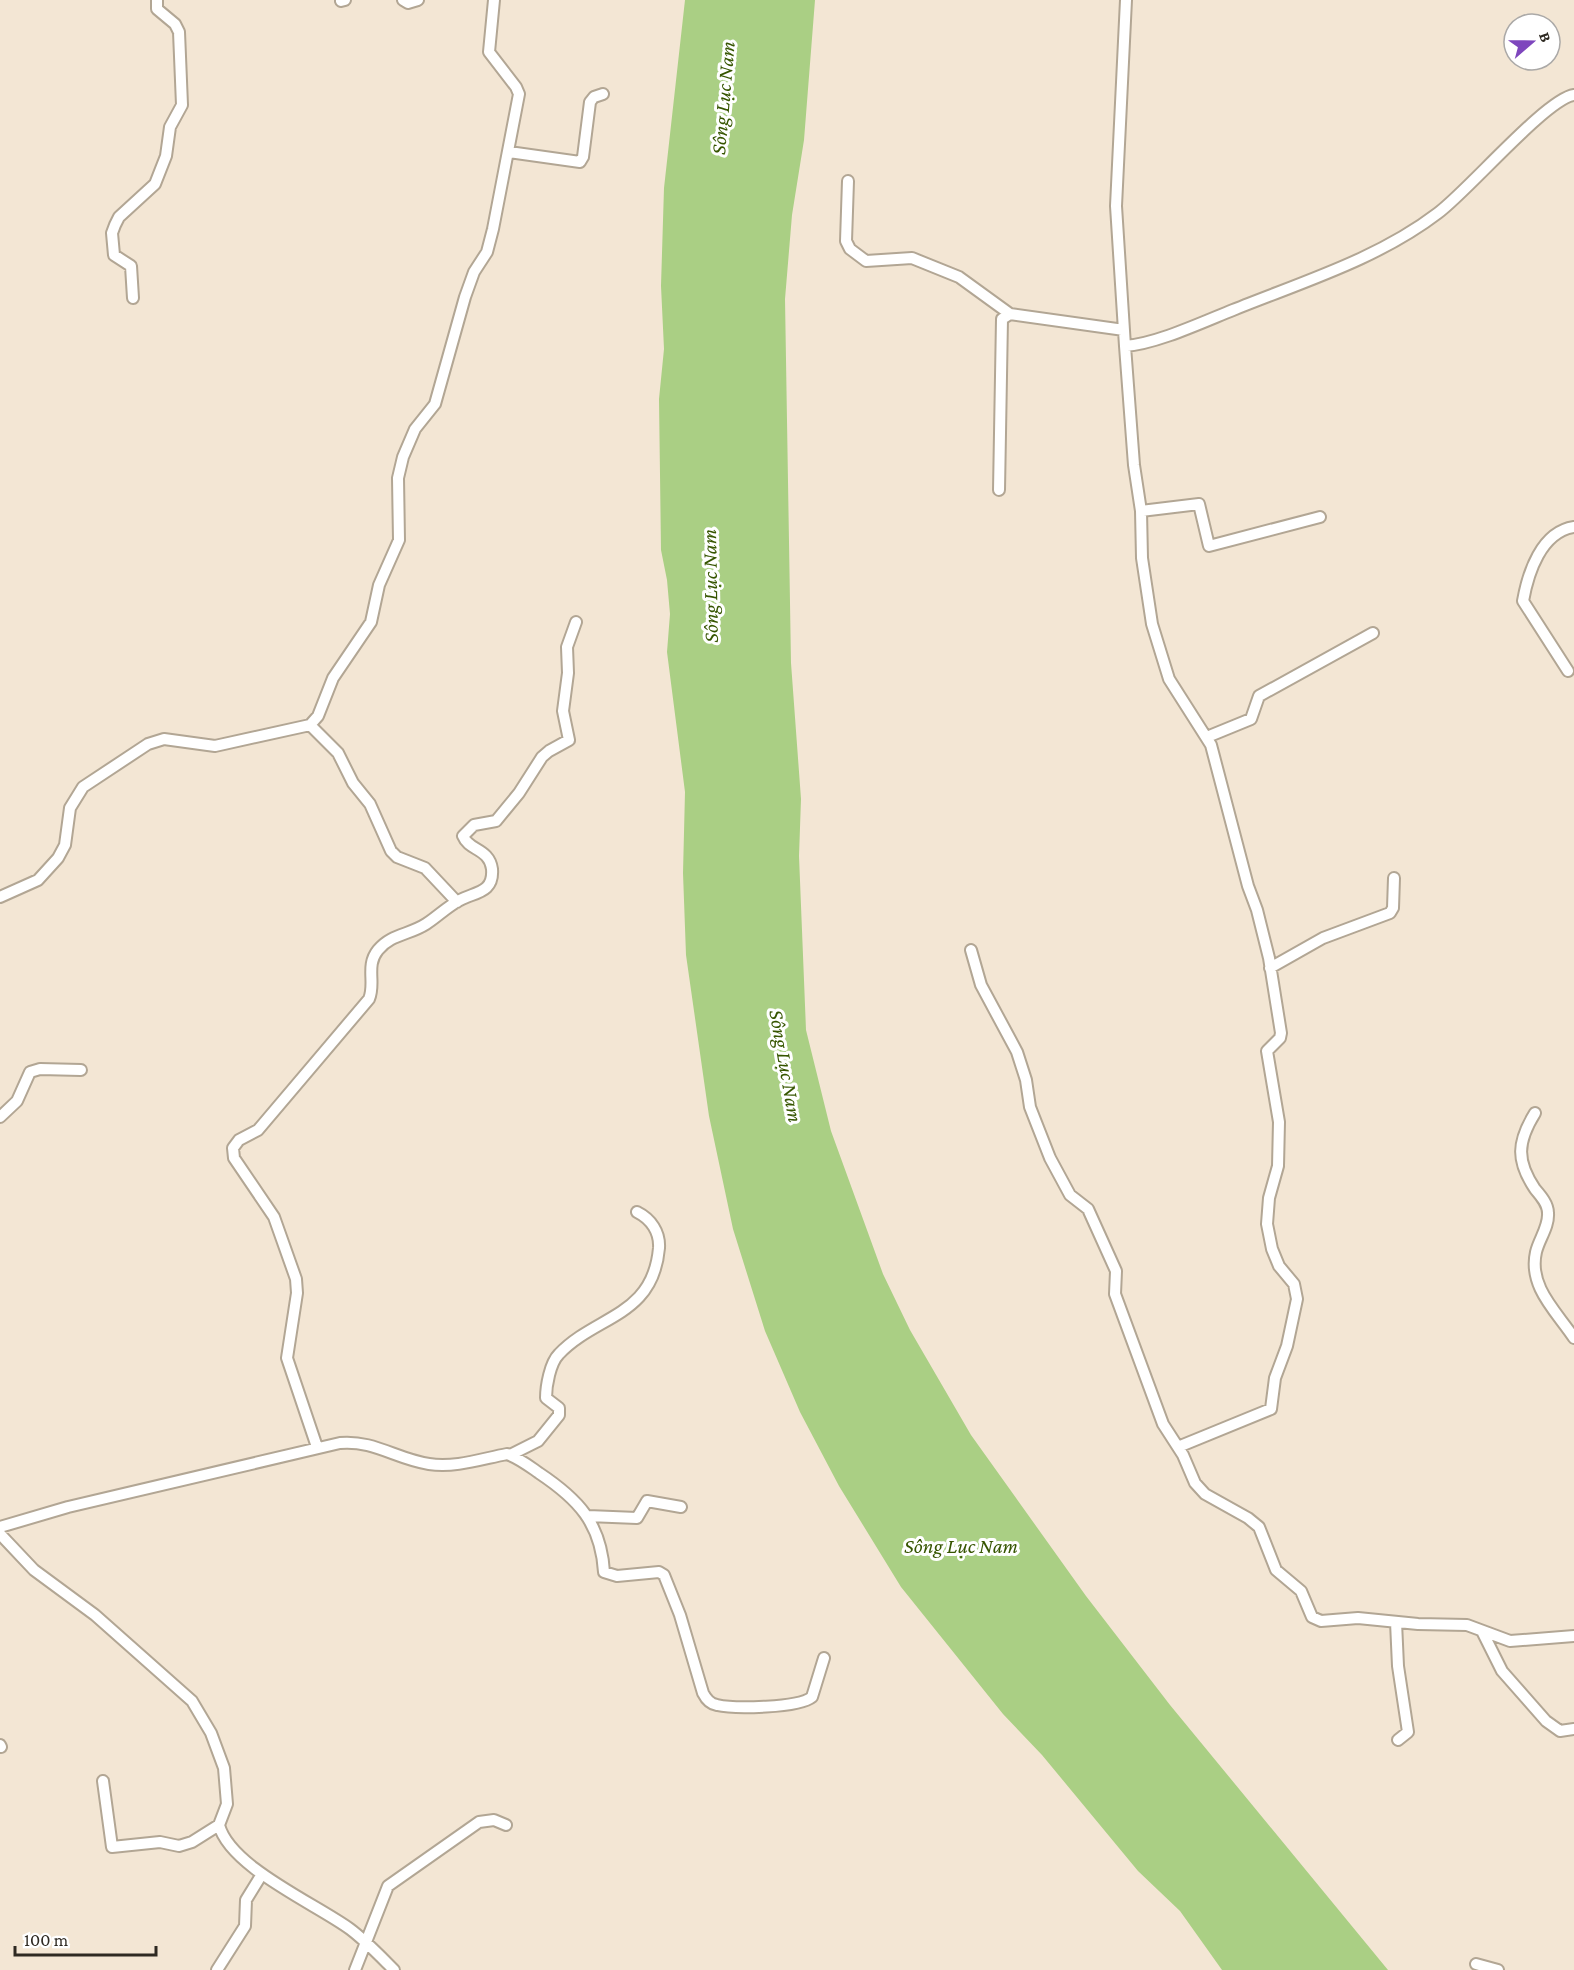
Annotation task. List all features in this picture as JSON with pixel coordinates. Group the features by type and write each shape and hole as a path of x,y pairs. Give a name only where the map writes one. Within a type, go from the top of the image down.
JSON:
{"street":[{"path":"133,298 130,266 114,255 111,233 119,217 155,184 166,156 170,127 183,99 179,32 174,24 157,9 158,0"},
{"path":"403,0 414,3 418,0"},
{"path":"0,897 38,880 58,858 65,845 70,808 83,787 148,744 164,739 215,746 310,725 318,716 333,678 366,631 374,614 379,585 399,540 398,478 403,457 414,429 435,404 442,384 465,297 474,272 487,252 509,152 519,94 515,84 489,52 494,0"},
{"path":"1126,0 1116,206 1134,465 1141,511 1144,580 1159,652 1169,679 1207,737 1216,762 1248,886 1257,910 1270,968 1281,1033 1280,1038 1267,1051 1279,1122 1278,1166 1269,1198 1267,1224 1272,1249 1279,1266 1296,1289 1294,1317 1275,1378 1271,1409 1178,1447"},
{"path":"509,152 580,162 583,157 591,102 594,97 603,94"},
{"path":"1125,346 1208,320 1366,255 1399,239 1454,200 1529,126 1566,97 1574,95"},
{"path":"848,181 844,232 850,249 857,256 871,261 892,257 912,258 935,265 959,277 1010,314 1124,330"},
{"path":"999,490 1002,319 1010,314"},
{"path":"1141,511 1199,504 1209,546 1320,517"},
{"path":"1568,671 1523,601 1530,570 1544,548 1560,532 1574,528"},
{"path":"317,1447 287,1358 297,1293 294,1272 274,1216 234,1158 233,1148 239,1140 258,1130 369,999 370,972 374,955 378,949 390,938 423,926 457,902 486,890 491,878 489,859 485,853 463,839 465,833 474,825 495,821 519,793 542,757 569,740 562,711 568,673 567,647 576,621"},
{"path":"1207,737 1251,719 1259,696 1373,633"},
{"path":"310,725 338,753 353,783 370,804 391,851 397,857 425,868 457,902"},
{"path":"1270,968 1323,938 1390,913 1393,908 1394,878"},
{"path":"971,950 981,985 1017,1052 1026,1080 1030,1107 1050,1158 1070,1195 1088,1209 1116,1271 1115,1294 1163,1424 1178,1447 1187,1470 1205,1494 1248,1518 1258,1527 1276,1570 1299,1589 1312,1617 1322,1621 1358,1618 1467,1625 1510,1641 1574,1636"},
{"path":"0,1117 18,1101 30,1072 40,1069 81,1070"},
{"path":"1535,1113 1524,1131 1521,1142 1525,1173 1545,1202 1548,1213 1546,1228 1537,1250 1536,1272 1544,1298 1574,1338"},
{"path":"0,1527 47,1513 317,1447 362,1442 421,1462 440,1464 510,1455 534,1444 559,1415 559,1408 546,1398 555,1358 579,1337 623,1312 655,1273 659,1236 652,1225 637,1212"},
{"path":"510,1455 558,1486 582,1507 588,1516 600,1550 604,1572 617,1576 659,1572 664,1575 680,1615 703,1693 710,1702 716,1705 760,1706 807,1702 812,1697 824,1658"},
{"path":"588,1516 637,1518 647,1501 681,1507"},
{"path":"0,1534 34,1570 95,1615 192,1701 211,1733 224,1768 227,1804 219,1826 192,1842 179,1846 160,1842 112,1847 103,1781"},
{"path":"1396,1622 1398,1666 1407,1732 1398,1740"},
{"path":"1482,1631 1502,1671 1546,1721 1560,1731 1574,1729"},
{"path":"355,1970 388,1886 435,1856 479,1822 494,1820 506,1825"},
{"path":"219,1826 226,1841 262,1874 351,1929 394,1970"},
{"path":"217,1970 245,1926 246,1900 262,1874"},
{"path":"1476,1964 1498,1970"}],"water":[{"name":"Sông Lục Nam","path":"685,0 815,0 804,140 792,215 785,299 791,663 801,799 799,856 806,1030 831,1131 883,1274 910,1330 971,1435 1086,1596 1170,1705 1388,1970 1222,1970 1180,1911 1138,1871 1042,1755 1003,1714 901,1587 839,1486 800,1412 765,1331 733,1229 709,1116 686,955 683,873 685,792 667,652 670,614 661,550 659,399 664,349 661,286 664,188"}]}
